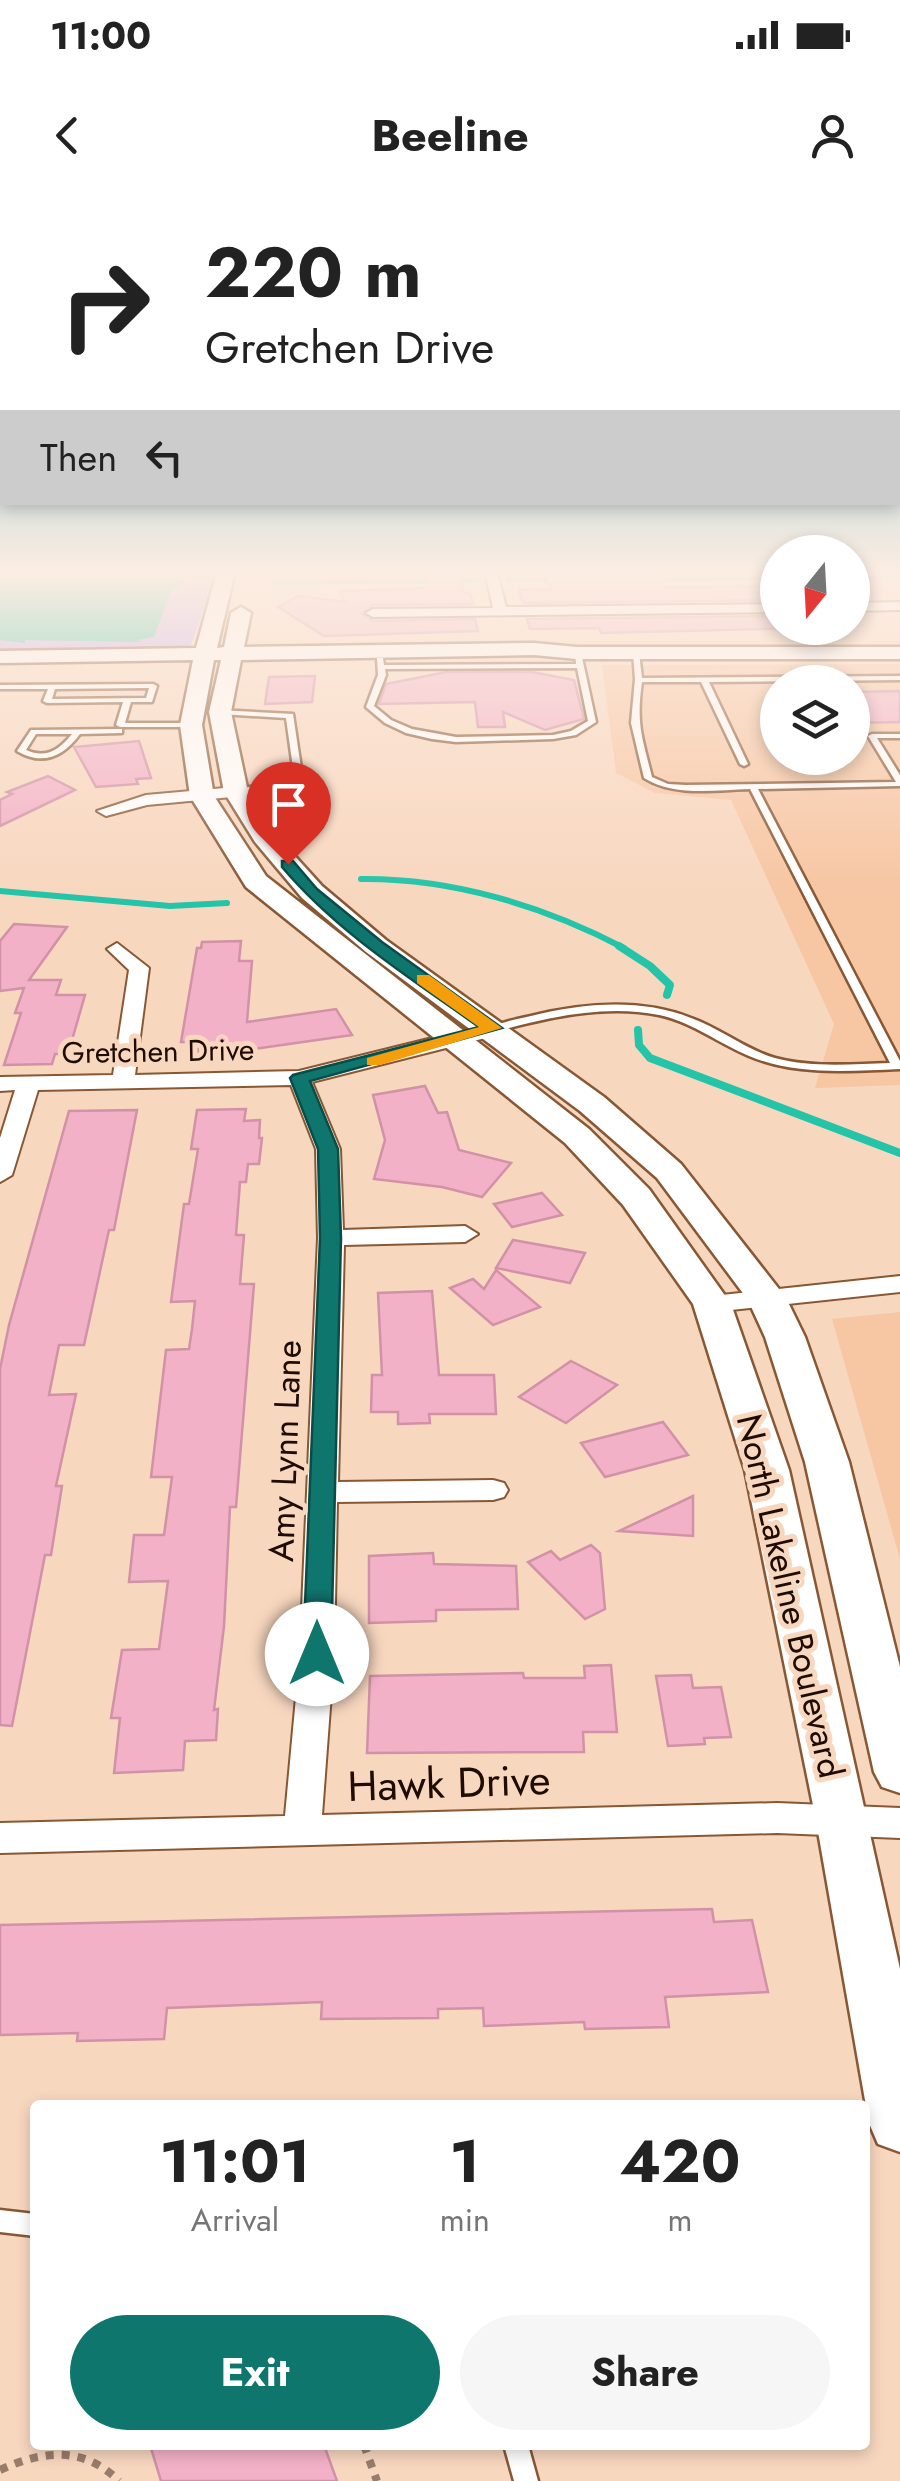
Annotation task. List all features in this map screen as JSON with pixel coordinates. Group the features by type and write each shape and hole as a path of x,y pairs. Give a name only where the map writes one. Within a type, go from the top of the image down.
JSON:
{"main road":[{"name":"North Lakeline Boulevard","path":"200,678 191,725 202,796 256,881 577,1136 636,1197 712,1304 767,1470 871,1822 900,2123"},
{"name":"North Lakeline Boulevard","path":"227,678 220,712 236,792 264,837 312,892 376,946 493,1028 592,1104 670,1171 766,1298 785,1337 827,1462 900,1772"}],"street":[{"path":"106,811 146,800 236,792"},
{"path":"116,949 139,968 123,1082"},
{"name":"Gretchen Drive","path":"0,1084 300,1078 493,1028"},
{"name":"Amy Lynn Lane","path":"300,1078 328,1149 331,1238 317,1654 302,1832"},
{"path":"0,1175 29,1083"},
{"path":"331,1238 465,1234"},
{"path":"712,1304 900,1284"},
{"path":"321,1492 492,1490"},
{"name":"Hawk Drive","path":"0,1838 776,1818 871,1822"}],"lane":[{"path":"377,678 370,707 383,721 403,730 428,737 536,737 573,733 592,722 582,678"},
{"path":"856,678 641,680 634,711 635,730 648,778 666,786 686,788 900,783 872,736 900,736"},
{"path":"704,680 744,764"},
{"path":"0,687 152,686 149,700 47,701 52,687"},
{"path":"121,732 128,700"},
{"path":"220,712 290,716 297,768 293,783 236,792"},
{"path":"78,731 65,751 35,756 21,752 34,732 78,731 121,732 191,725"},
{"path":"753,788 898,1066"},
{"name":"Gretchen Drive","path":"493,1028 560,1010 635,1009 688,1020 733,1047 779,1062 829,1069 898,1066"},
{"path":"0,2222 30,2225"},
{"path":"517,2450 526,2481"}],"path":[{"path":"366,2450 377,2481"},
{"path":"0,2470 53,2454 81,2454 100,2462 118,2481"}],"shaded area":[{"path":"604,678 760,678 760,775 870,775 870,678 900,678 900,1085 815,1088 834,1024 731,800 655,793 616,773"},
{"path":"900,1312 900,1559 832,1319"}],"building":[{"path":"269,678 315,678 312,702 265,704"},
{"path":"414,678 566,678 574,680 584,719 545,730 503,712 505,727 478,727 475,702 379,704 386,684"},
{"path":"900,691 900,722 870,723 870,692"},
{"path":"139,741 151,778 136,779 138,784 96,787 74,747"},
{"path":"48,776 75,790 0,826 0,800 12,794 7,792"},
{"path":"14,924 67,927 29,980 61,980 56,995 85,995 68,1054 55,1054 52,1064 4,1065 21,1013 15,1013 24,988 0,991 0,941"},
{"path":"241,941 239,961 252,961 247,1022 336,1009 352,1035 247,1050 197,1052 199,1042 181,1042 197,948 201,948 202,942"},
{"path":"425,1086 438,1113 447,1112 459,1150 511,1163 482,1197 442,1187 374,1179 385,1140 373,1095"},
{"path":"246,1109 244,1121 260,1120 262,1138 259,1164 248,1164 246,1182 240,1182 236,1235 244,1235 240,1284 254,1284 236,1507 230,1507 224,1626 214,1710 218,1709 216,1740 185,1741 183,1770 114,1773 120,1718 111,1718 122,1650 159,1649 168,1581 129,1582 134,1535 164,1535 172,1477 151,1477 166,1350 189,1349 192,1329 195,1301 171,1302 184,1204 189,1204 198,1149 191,1149 197,1110"},
{"path":"137,1110 114,1230 109,1230 84,1345 59,1345 49,1395 76,1394 56,1486 62,1486 51,1555 45,1555 12,1726 0,1725 0,1369 9,1325 69,1111"},
{"path":"542,1193 562,1215 512,1227 494,1204"},
{"path":"513,1240 585,1253 570,1283 496,1268"},
{"path":"496,1270 540,1307 493,1325 450,1288 473,1279 484,1289"},
{"path":"432,1291 439,1375 494,1375 496,1414 429,1414 430,1423 398,1424 398,1412 371,1412 372,1375 382,1375 378,1293"},
{"path":"571,1361 617,1385 566,1423 519,1397"},
{"path":"663,1422 688,1455 605,1477 581,1443"},
{"path":"693,1496 693,1536 619,1531"},
{"path":"591,1545 600,1553 605,1609 585,1619 528,1562 551,1551 560,1560"},
{"path":"433,1553 434,1564 516,1566 518,1609 436,1610 436,1621 369,1623 369,1556"},
{"path":"611,1665 617,1732 583,1732 584,1752 367,1753 370,1676 523,1673 524,1678 585,1678 584,1666"},
{"path":"691,1675 693,1688 721,1687 731,1737 704,1738 705,1744 668,1746 656,1676"},
{"path":"712,1909 714,1922 752,1920 768,1992 665,1997 669,2027 585,2029 584,2022 484,2026 483,2008 438,2009 438,2018 321,2019 322,2002 167,2008 164,2039 77,2041 78,2033 0,2035 0,1925"},
{"path":"152,2450 326,2450 337,2481 161,2481"}],"waterway":[{"path":"361,879 429,883 497,897 562,919 624,948"},
{"path":"0,891 170,906 227,903"},
{"path":"619,946 670,985 667,995"},
{"path":"638,1030 639,1045 650,1058 900,1153"}],"slow traffic":[{"path":"374,1062 493,1028 423,979"}],"route":[{"path":"288,864 312,892 376,946 493,1028 300,1078 328,1149 331,1238 317,1654"}]}
